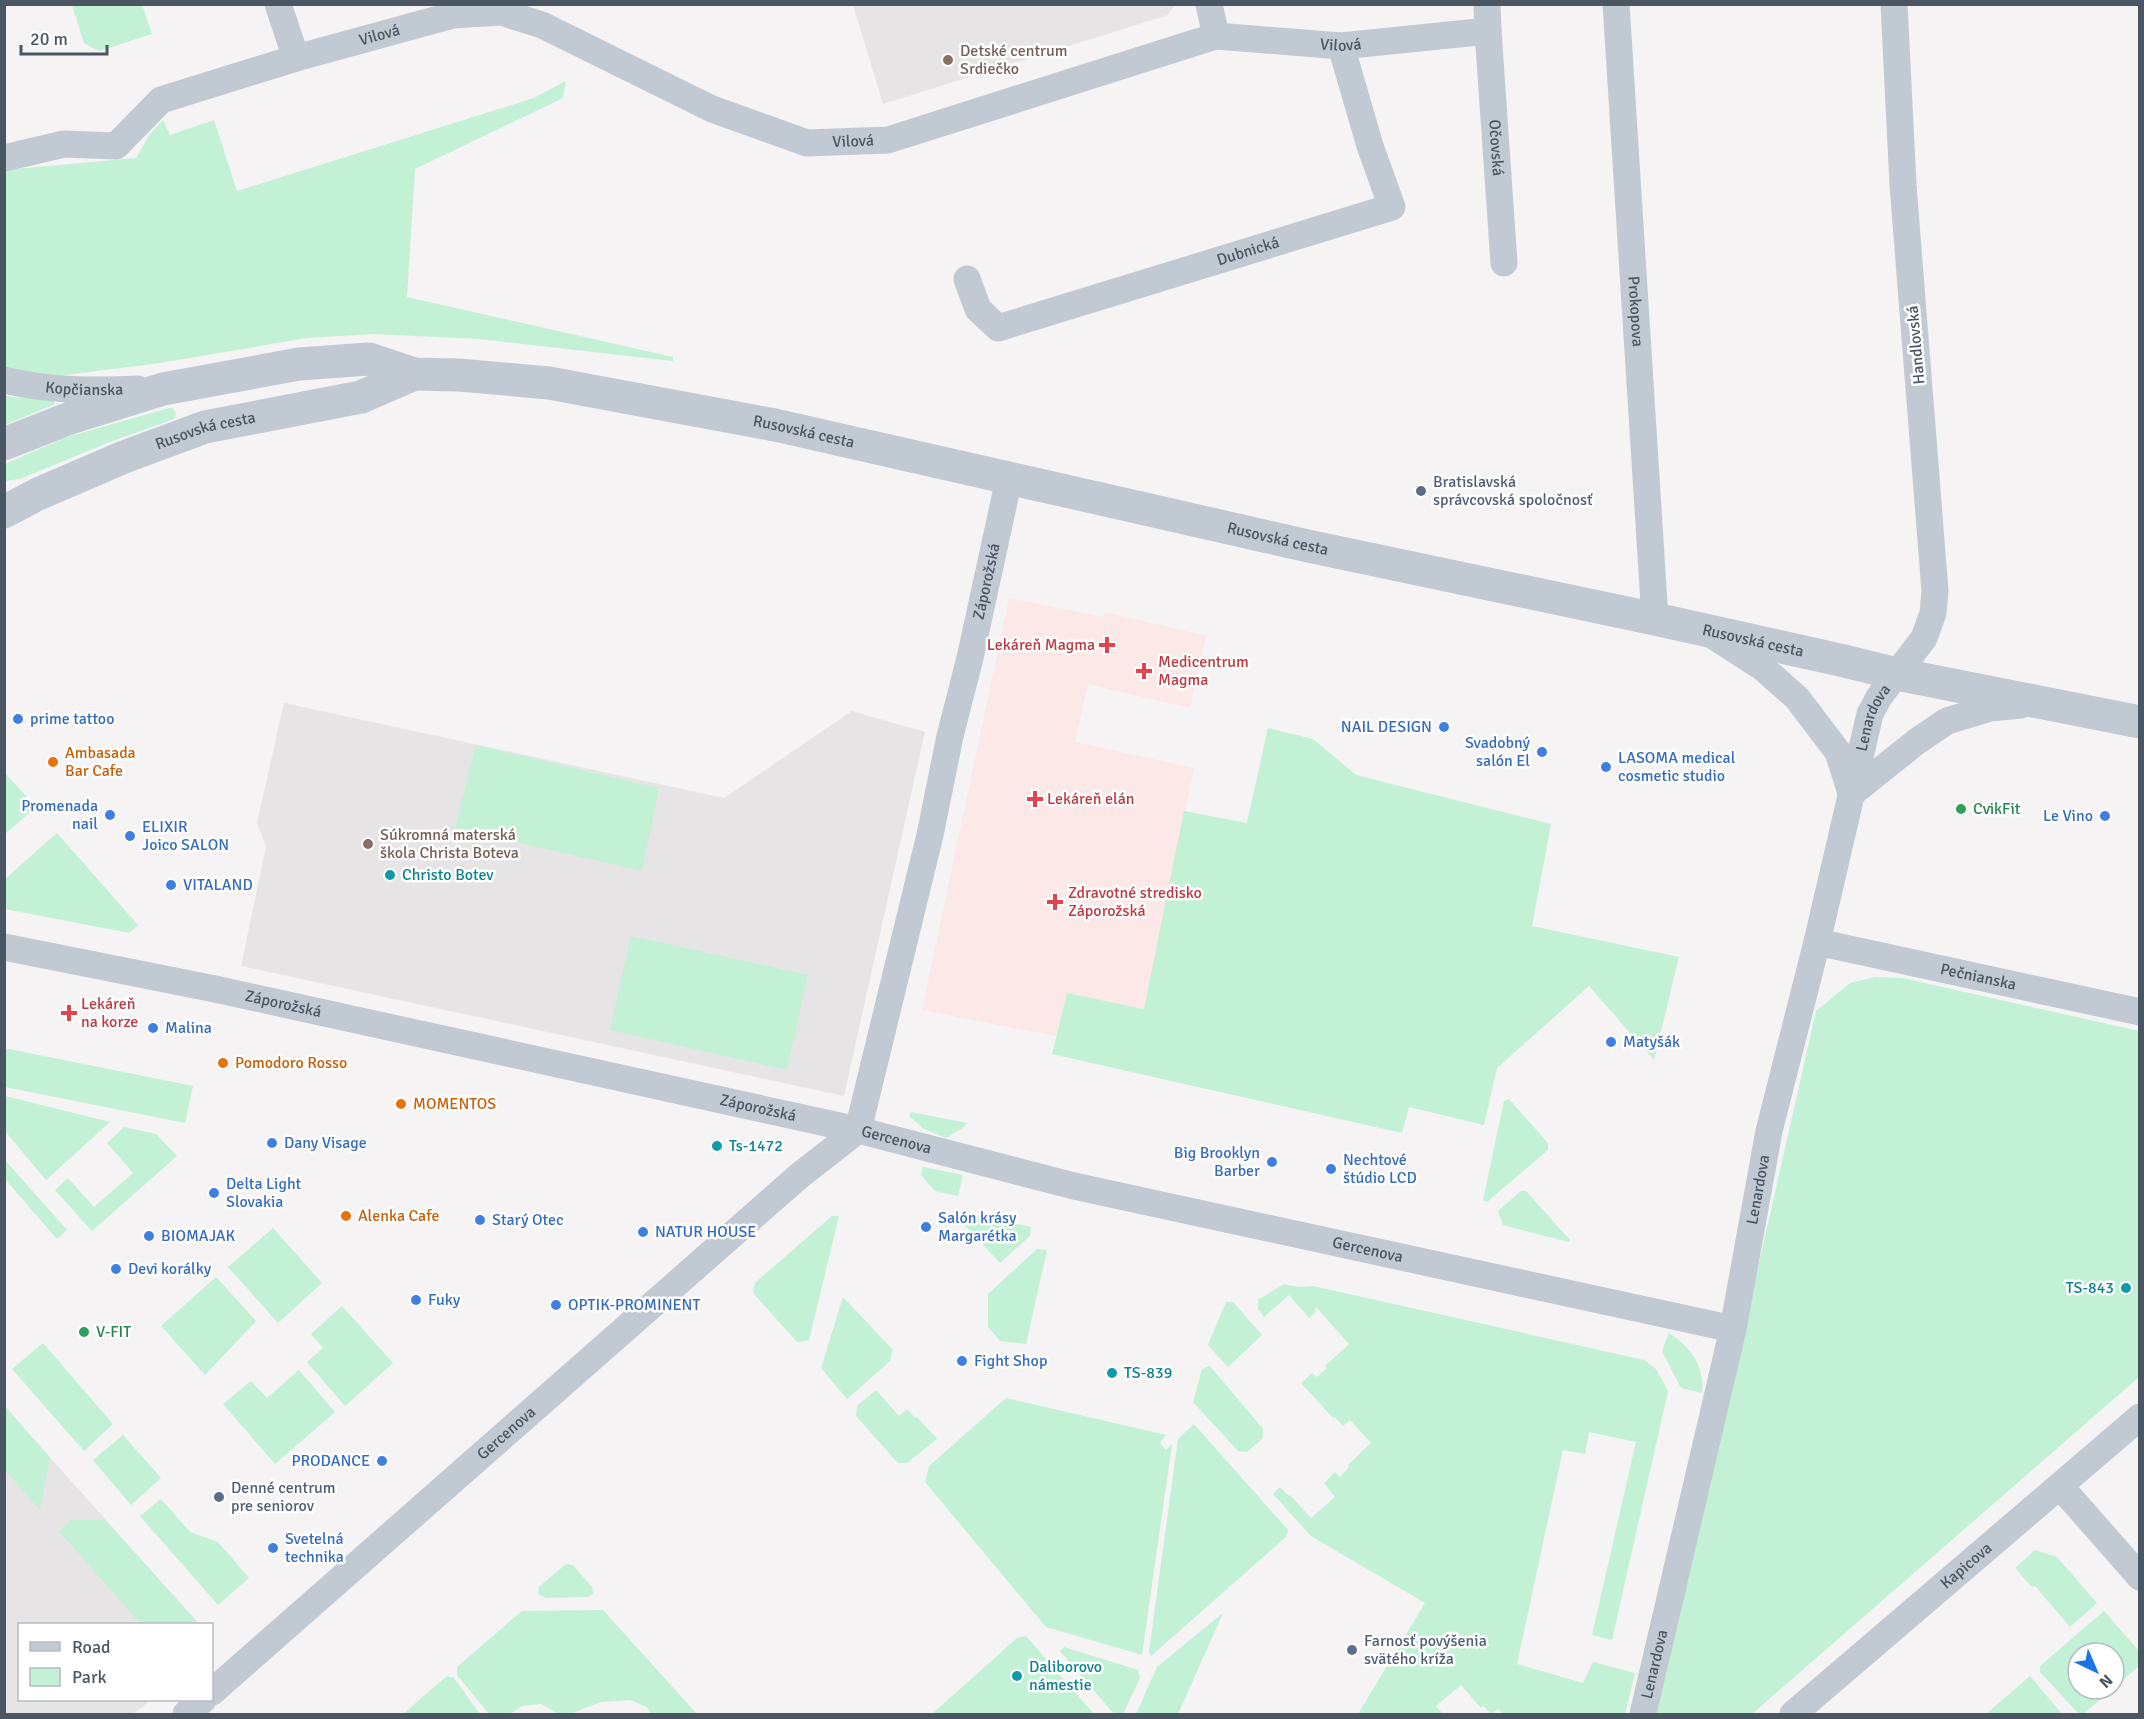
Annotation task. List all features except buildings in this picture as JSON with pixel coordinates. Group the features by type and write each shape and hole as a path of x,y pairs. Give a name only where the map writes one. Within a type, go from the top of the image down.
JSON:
{"street":[{"path":"278,4 296,58"},
{"path":"1209,4 1216,36"},
{"name":"Prokopova","path":"1616,4 1655,619"},
{"name":"Handlovská","path":"1894,4 1903,185 1935,591 1933,613 1924,638 1897,674"},
{"name":"Vilová","path":"4,158 64,144 116,146 161,100 296,58 453,15 501,12 542,25 712,109 807,143 888,140 1216,36 1341,46 1428,36"},
{"name":"Očovská","path":"1428,36 1487,18 1504,263"},
{"name":"Dubnická","path":"967,279 978,309 998,327 1392,207 1370,146 1341,46"},
{"name":"Rusovská cesta","path":"4,444 70,418 164,389 299,364 369,359 414,374 459,375 549,383 775,425 1308,546 1655,619 1897,674 2139,722"},
{"name":"Rusovská cesta","path":"4,512 38,494 206,427 361,397 414,374"},
{"name":"Kopčianska","path":"4,380 34,387 84,390 164,389"},
{"name":"Záporožská","path":"4,947 215,989 858,1130 930,835 950,736 970,658 1009,479"},
{"path":"4,494 38,494"},
{"path":"1706,631 1763,668 1797,698 1838,752 1851,794 1916,742 1947,721 1990,708 2049,703"},
{"name":"Lenardova","path":"1643,1714 1733,1329 1768,1131 1817,942 1870,714 1879,697 1897,674"},
{"name":"Pečnianska","path":"1817,942 2139,1012"},
{"name":"Gercenova","path":"213,1691 799,1176 858,1130 1074,1186 1733,1329"},
{"name":"Kapicova","path":"1793,1714 2139,1417"},
{"path":"2060,1486 2139,1577"},
{"path":"186,1714 202,1701"}],"shaded area":[{"name":"Detské centrum Srdiečko","path":"853,4 1175,5 1168,15 883,104"},
{"name":"Zdravotné stredisko Záporožská","path":"1009,598 1103,617 1105,612 1206,636 1190,708 1088,684 1075,742 1194,768 1144,1009 1067,993 1056,1036 922,1010"},
{"path":"284,703 724,798 852,711 925,732 844,1096 241,966 266,847 257,823"},
{"path":"4,1406 198,1623 18,1623 18,1701 150,1701 133,1714 5,1714"}],"green space":[{"path":"72,5 142,5 152,34 99,51 84,43"},
{"path":"566,81 563,98 415,169 407,297 673,357 673,361 479,339 374,334 307,338 160,363 57,376 19,372 5,367 4,170 136,158 150,134 163,120 170,135 214,120 237,191 534,98"},
{"path":"5,395 53,400 55,404 5,425"},
{"path":"173,408 176,414 174,419 107,443 20,479 5,481 5,464 67,437"},
{"path":"1268,728 1313,739 1356,775 1551,824 1532,926 1679,957 1654,1060 1589,986 1497,1068 1484,1125 1409,1107 1402,1133 1052,1054 1067,993 1144,1009 1184,811 1247,823"},
{"path":"476,745 659,788 642,871 455,828"},
{"path":"4,772 36,807 5,834 4,834"},
{"path":"57,833 138,925 129,933 5,909 5,879"},
{"path":"631,936 808,975 787,1070 610,1030"},
{"path":"1875,977 1902,978 2139,1031 2139,1377 1752,1714 1657,1714 1816,1011 1850,983"},
{"path":"4,1048 193,1086 185,1123 5,1087"},
{"path":"4,1096 110,1122 46,1180 5,1131"},
{"path":"1509,1099 1548,1143 1548,1150 1487,1202 1483,1200 1504,1101"},
{"path":"911,1112 967,1123 946,1138 924,1129 909,1116"},
{"path":"124,1127 156,1134 177,1156 92,1231 55,1190 68,1178 94,1207 133,1173 107,1143"},
{"path":"5,1160 67,1230 57,1239 5,1179"},
{"path":"923,1167 963,1175 958,1196 935,1191 921,1175"},
{"path":"1521,1191 1526,1191 1570,1240 1568,1242 1503,1225 1498,1211"},
{"path":"961,1212 1031,1227 1030,1236 1000,1263 960,1220"},
{"path":"832,1216 839,1216 809,1340 797,1342 754,1294 753,1289 756,1282"},
{"path":"273,1228 322,1283 278,1323 228,1267"},
{"path":"1037,1249 1047,1250 1026,1344 1000,1341 988,1327 988,1294"},
{"path":"216,1277 256,1321 205,1375 161,1326"},
{"path":"1284,1284 1298,1287 1313,1286 1644,1360 1656,1369 1668,1391 1612,1640 1592,1635 1636,1442 1589,1432 1585,1454 1563,1450 1517,1664 1583,1683 1593,1662 1635,1673 1625,1714 1503,1714 1498,1709 1491,1714 1483,1706 1481,1708 1461,1685 1436,1706 1443,1714 1358,1714 1425,1603 1311,1536 1273,1494 1280,1487 1311,1518 1335,1497 1324,1483 1335,1472 1340,1477 1349,1467 1348,1465 1371,1443 1350,1420 1343,1426 1335,1417 1333,1418 1301,1383 1312,1373 1317,1377 1327,1368 1325,1366 1349,1344 1316,1307 1315,1313 1309,1318 1289,1295 1264,1317 1258,1309 1258,1300"},
{"path":"843,1297 893,1350 890,1361 847,1399 821,1368"},
{"path":"1226,1302 1233,1302 1262,1335 1228,1367 1208,1345"},
{"path":"342,1306 393,1363 345,1406 307,1362 323,1348 311,1334"},
{"path":"1669,1333 1695,1358 1701,1375 1702,1393 1681,1388 1662,1351"},
{"path":"43,1343 113,1424 84,1451 12,1369"},
{"path":"1210,1366 1263,1429 1263,1438 1247,1452 1238,1451 1193,1402 1202,1369"},
{"path":"299,1370 335,1412 275,1464 223,1404 251,1381 267,1398"},
{"path":"876,1390 899,1416 907,1409 937,1439 907,1463 898,1463 856,1416 857,1406"},
{"path":"1006,1398 1166,1435 1160,1443 1166,1450 1172,1444 1142,1655 1046,1627 925,1482 929,1466"},
{"path":"5,1406 50,1458 40,1510 5,1470"},
{"path":"1194,1424 1288,1530 1286,1537 1151,1656 1149,1652 1178,1439"},
{"path":"123,1435 161,1478 131,1505 93,1460"},
{"path":"161,1499 190,1532 218,1542 249,1578 218,1605 140,1516"},
{"path":"72,1520 105,1520 198,1623 140,1623 59,1531"},
{"path":"2035,1550 2057,1557 2097,1603 2070,1627 2035,1586 2032,1587 2015,1568"},
{"path":"566,1564 573,1565 592,1587 593,1594 587,1597 546,1598 538,1594 539,1587"},
{"path":"603,1610 697,1714 651,1714 647,1707 630,1700 601,1702 570,1714 558,1714 541,1704 522,1706 510,1714 489,1714 457,1675 457,1667 522,1611"},
{"path":"2104,1611 2139,1651 2139,1666 2126,1677 2126,1641 2069,1641"},
{"path":"1223,1613 1178,1714 1136,1714 1157,1667"},
{"name":"Daliborovo námestie","path":"1026,1636 1094,1714 932,1714 1017,1638"},
{"path":"2066,1644 2066,1700 2040,1672 2040,1666"},
{"path":"1064,1647 1138,1670 1140,1678 1123,1714 1114,1714 1060,1651"},
{"path":"447,1676 454,1678 480,1714 403,1714"},
{"path":"2030,1676 2062,1714 1986,1714"},
{"path":"2067,1701 2099,1701 2083,1714 2079,1714"}],"place":[{"name":"Detské centrum Srdiečko","path":"948,60"},
{"name":"Bratislavská správcovská spoločnosť","path":"1421,491"},
{"name":"Lekáreň Magma","path":"1107,645"},
{"name":"Medicentrum Magma","path":"1144,671"},
{"name":"prime tattoo","path":"18,719"},
{"name":"NAIL DESIGN","path":"1444,727"},
{"name":"Svadobný salón El","path":"1542,752"},
{"name":"Ambasada Bar Cafe","path":"53,762"},
{"name":"LASOMA medical cosmetic studio","path":"1606,767"},
{"name":"Lekáreň elán","path":"1035,799"},
{"name":"CvikFit","path":"1961,809"},
{"name":"Promenada nail","path":"110,815"},
{"name":"Le Vino","path":"2105,816"},
{"name":"ELIXIR Joico SALON","path":"130,836"},
{"name":"Súkromná materská škola Christa Boteva","path":"368,844"},
{"name":"Christo Botev","path":"390,875"},
{"name":"VITALAND","path":"171,885"},
{"name":"Zdravotné stredisko Záporožská","path":"1055,902"},
{"name":"Lekáreň na korze","path":"69,1013"},
{"name":"Malina","path":"153,1028"},
{"name":"Matyšák","path":"1611,1042"},
{"name":"Pomodoro Rosso","path":"223,1063"},
{"name":"MOMENTOS","path":"401,1104"},
{"name":"Dany Visage","path":"272,1143"},
{"name":"Ts-1472","path":"717,1146"},
{"name":"Big Brooklyn Barber","path":"1272,1162"},
{"name":"Nechtové štúdio LCD","path":"1331,1169"},
{"name":"Delta Light Slovakia","path":"214,1193"},
{"name":"Alenka Cafe","path":"346,1216"},
{"name":"Starý Otec","path":"480,1220"},
{"name":"Salón krásy Margarétka","path":"926,1227"},
{"name":"NATUR HOUSE","path":"643,1232"},
{"name":"BIOMAJAK","path":"149,1236"},
{"name":"Devi korálky","path":"116,1269"},
{"name":"TS-843","path":"2126,1288"},
{"name":"Fuky","path":"416,1300"},
{"name":"OPTIK-PROMINENT","path":"556,1305"},
{"name":"V-FIT","path":"84,1332"},
{"name":"Fight Shop","path":"962,1361"},
{"name":"TS-839","path":"1112,1373"},
{"name":"PRODANCE","path":"382,1461"},
{"name":"Denné centrum pre seniorov","path":"219,1497"},
{"name":"Svetelná technika","path":"273,1548"},
{"name":"Farnosť povýšenia svätého kríža","path":"1352,1650"},
{"name":"Daliborovo námestie","path":"1017,1676"}]}
